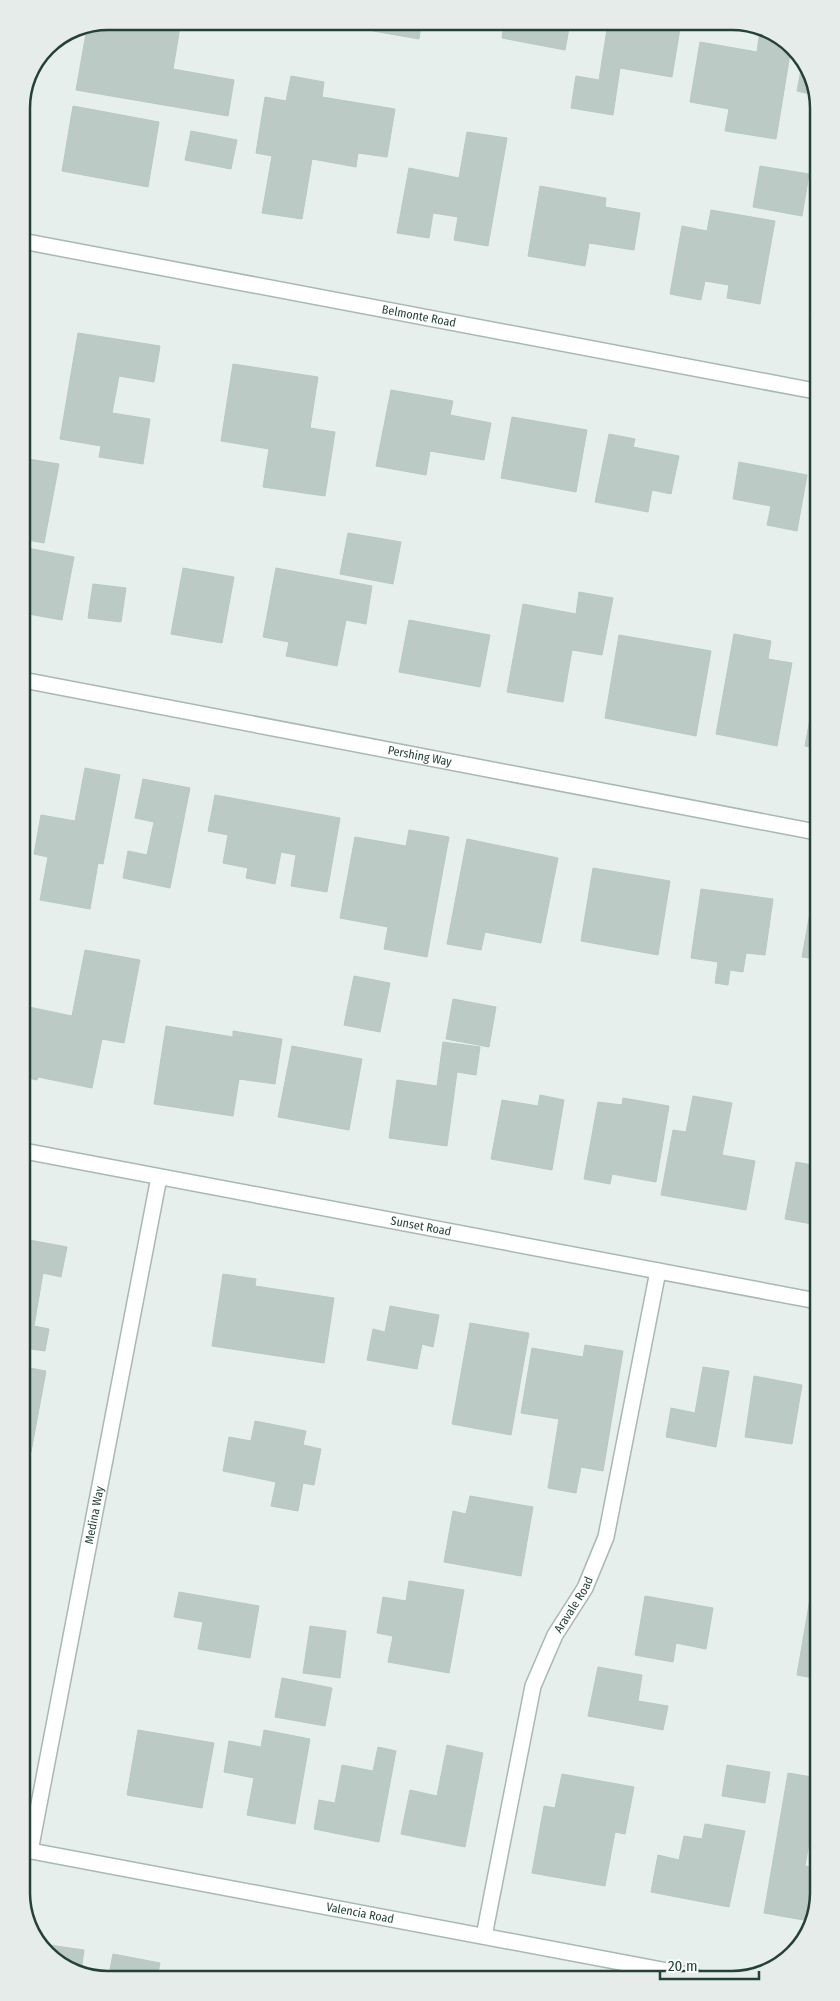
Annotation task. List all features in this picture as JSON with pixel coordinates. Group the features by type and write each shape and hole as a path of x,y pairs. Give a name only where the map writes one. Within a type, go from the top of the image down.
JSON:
{"street":[{"name":"Belmonte Road","path":"30,243 810,390"},
{"name":"Pershing Way","path":"30,681 810,831"},
{"name":"Sunset Road","path":"30,1152 810,1300"},
{"name":"Medina Way","path":"30,1841 159,1177"},
{"name":"Aravale Road","path":"484,1936 533,1686 555,1635 585,1588 606,1537 658,1271"},
{"name":"Valencia Road","path":"30,1851 668,1971"}],"building":[{"path":"108,30 180,30 173,69 234,80 228,116 76,90 86,33"},
{"path":"368,30 420,30 419,39"},
{"path":"503,30 569,30 565,50 502,38"},
{"path":"607,30 680,30 672,77 620,68 613,115 571,108 576,76 599,80"},
{"path":"759,35 771,40 790,56 776,139 725,131 729,109 690,102 700,42 757,52"},
{"path":"801,72 808,94 797,91"},
{"path":"291,76 324,82 322,97 395,109 387,157 358,153 356,167 312,159 302,219 262,213 272,156 256,153 265,97 286,101"},
{"path":"73,106 159,122 148,187 62,171"},
{"path":"191,131 237,140 231,169 185,160"},
{"path":"467,132 507,138 488,246 454,240 458,217 433,213 429,238 397,233 409,168 459,178"},
{"path":"760,166 809,174 802,216 753,207"},
{"path":"540,186 606,198 605,207 640,213 634,250 589,243 585,266 528,256"},
{"path":"711,210 775,221 760,304 727,298 729,285 705,281 701,300 670,294 682,226 707,231"},
{"path":"78,333 160,346 154,382 119,376 112,413 150,419 143,464 99,457 101,446 60,439"},
{"path":"233,364 318,377 310,428 335,432 325,496 263,487 269,449 221,441"},
{"path":"391,390 453,401 450,415 491,423 484,460 430,451 426,475 376,466"},
{"path":"512,417 587,430 576,492 501,478"},
{"path":"609,434 635,439 633,447 679,456 671,494 652,490 648,512 595,502"},
{"path":"30,459 59,464 44,543 30,540"},
{"path":"739,462 807,475 797,531 767,525 771,506 733,499"},
{"path":"348,533 401,542 393,584 340,574"},
{"path":"30,549 74,557 62,620 30,614"},
{"path":"183,568 234,577 222,643 171,634"},
{"path":"276,568 372,586 366,624 346,620 337,666 286,656 289,642 263,637"},
{"path":"93,584 126,588 121,622 88,618"},
{"path":"579,592 613,598 602,655 572,650 563,702 507,692 523,604 576,614"},
{"path":"409,620 490,635 480,687 399,672"},
{"path":"734,634 771,641 768,659 792,663 777,746 716,734"},
{"path":"619,635 711,651 696,736 605,718"},
{"path":"810,719 810,747 805,746"},
{"path":"85,768 120,775 103,864 98,863 90,909 40,900 48,857 34,854 41,815 75,821"},
{"path":"143,779 190,788 170,888 123,878 128,851 147,855 154,822 135,818"},
{"path":"215,795 340,818 327,892 291,886 296,855 281,852 275,884 246,878 248,868 223,863 228,835 208,831"},
{"path":"409,830 449,837 427,957 384,949 388,927 340,918 355,837 406,846"},
{"path":"467,839 558,858 541,943 485,932 481,950 447,944"},
{"path":"593,868 670,881 658,955 581,941"},
{"path":"701,889 773,899 765,955 746,953 743,972 730,970 728,985 715,983 718,962 691,958"},
{"path":"810,913 810,958 802,957"},
{"path":"85,950 140,960 124,1043 102,1039 92,1088 38,1077 37,1080 30,1078 30,1007 72,1016"},
{"path":"354,976 390,983 380,1032 344,1025"},
{"path":"453,999 496,1007 489,1047 446,1039"},
{"path":"166,1026 233,1037 233,1031 282,1039 275,1084 239,1079 233,1116 154,1104"},
{"path":"443,1042 480,1047 476,1075 457,1072 447,1146 389,1138 397,1080 437,1086"},
{"path":"292,1046 362,1059 349,1130 278,1117"},
{"path":"540,1095 564,1100 552,1170 491,1159 502,1100 538,1106"},
{"path":"693,1096 732,1103 722,1155 755,1161 746,1210 661,1195 673,1130 686,1132"},
{"path":"623,1098 669,1106 656,1182 612,1174 610,1184 584,1179 598,1102 622,1105"},
{"path":"796,1162 810,1165 810,1224 785,1219"},
{"path":"30,1240 67,1247 61,1277 43,1273 34,1326 49,1329 45,1351 30,1349"},
{"path":"223,1274 256,1279 255,1286 334,1298 324,1363 212,1346"},
{"path":"390,1306 439,1315 433,1347 422,1344 417,1369 367,1360 373,1329 385,1332"},
{"path":"470,1323 529,1333 511,1435 452,1424"},
{"path":"585,1345 623,1351 603,1471 581,1467 576,1493 548,1488 559,1419 521,1413 532,1348 583,1357"},
{"path":"703,1367 729,1371 716,1447 666,1437 671,1408 695,1413"},
{"path":"30,1368 46,1371 30,1452"},
{"path":"754,1376 802,1385 792,1444 745,1437"},
{"path":"255,1421 306,1431 303,1445 321,1449 314,1485 303,1483 298,1511 271,1506 276,1482 223,1471 229,1437 251,1441"},
{"path":"470,1496 533,1507 521,1576 444,1562 453,1511 466,1514"},
{"path":"409,1581 464,1590 449,1673 388,1662 393,1636 377,1633 383,1597 406,1601"},
{"path":"179,1592 259,1606 250,1658 198,1649 203,1622 174,1617"},
{"path":"645,1596 713,1608 706,1649 676,1643 673,1662 635,1655"},
{"path":"810,1599 810,1677 797,1675"},
{"path":"310,1626 346,1631 340,1678 303,1673"},
{"path":"598,1667 642,1675 638,1701 668,1706 663,1730 588,1716"},
{"path":"282,1678 332,1688 325,1726 275,1717"},
{"path":"138,1730 214,1743 202,1808 127,1795"},
{"path":"264,1730 310,1739 295,1824 247,1815 254,1778 224,1772 229,1741 261,1747"},
{"path":"447,1745 483,1753 465,1847 401,1834 410,1790 437,1796"},
{"path":"378,1747 396,1751 379,1842 314,1829 319,1800 335,1803 342,1765 373,1771"},
{"path":"727,1765 770,1772 765,1803 722,1796"},
{"path":"788,1773 810,1777 810,1837 805,1866 810,1867 810,1893 806,1918 805,1920 764,1913"},
{"path":"562,1774 634,1787 625,1834 615,1832 605,1886 532,1873 544,1806 555,1808"},
{"path":"705,1824 745,1831 729,1907 651,1892 658,1855 679,1860 684,1836 702,1839"},
{"path":"51,1945 84,1950 82,1966 69,1961"},
{"path":"113,1954 160,1963 158,1971 110,1971"}]}
